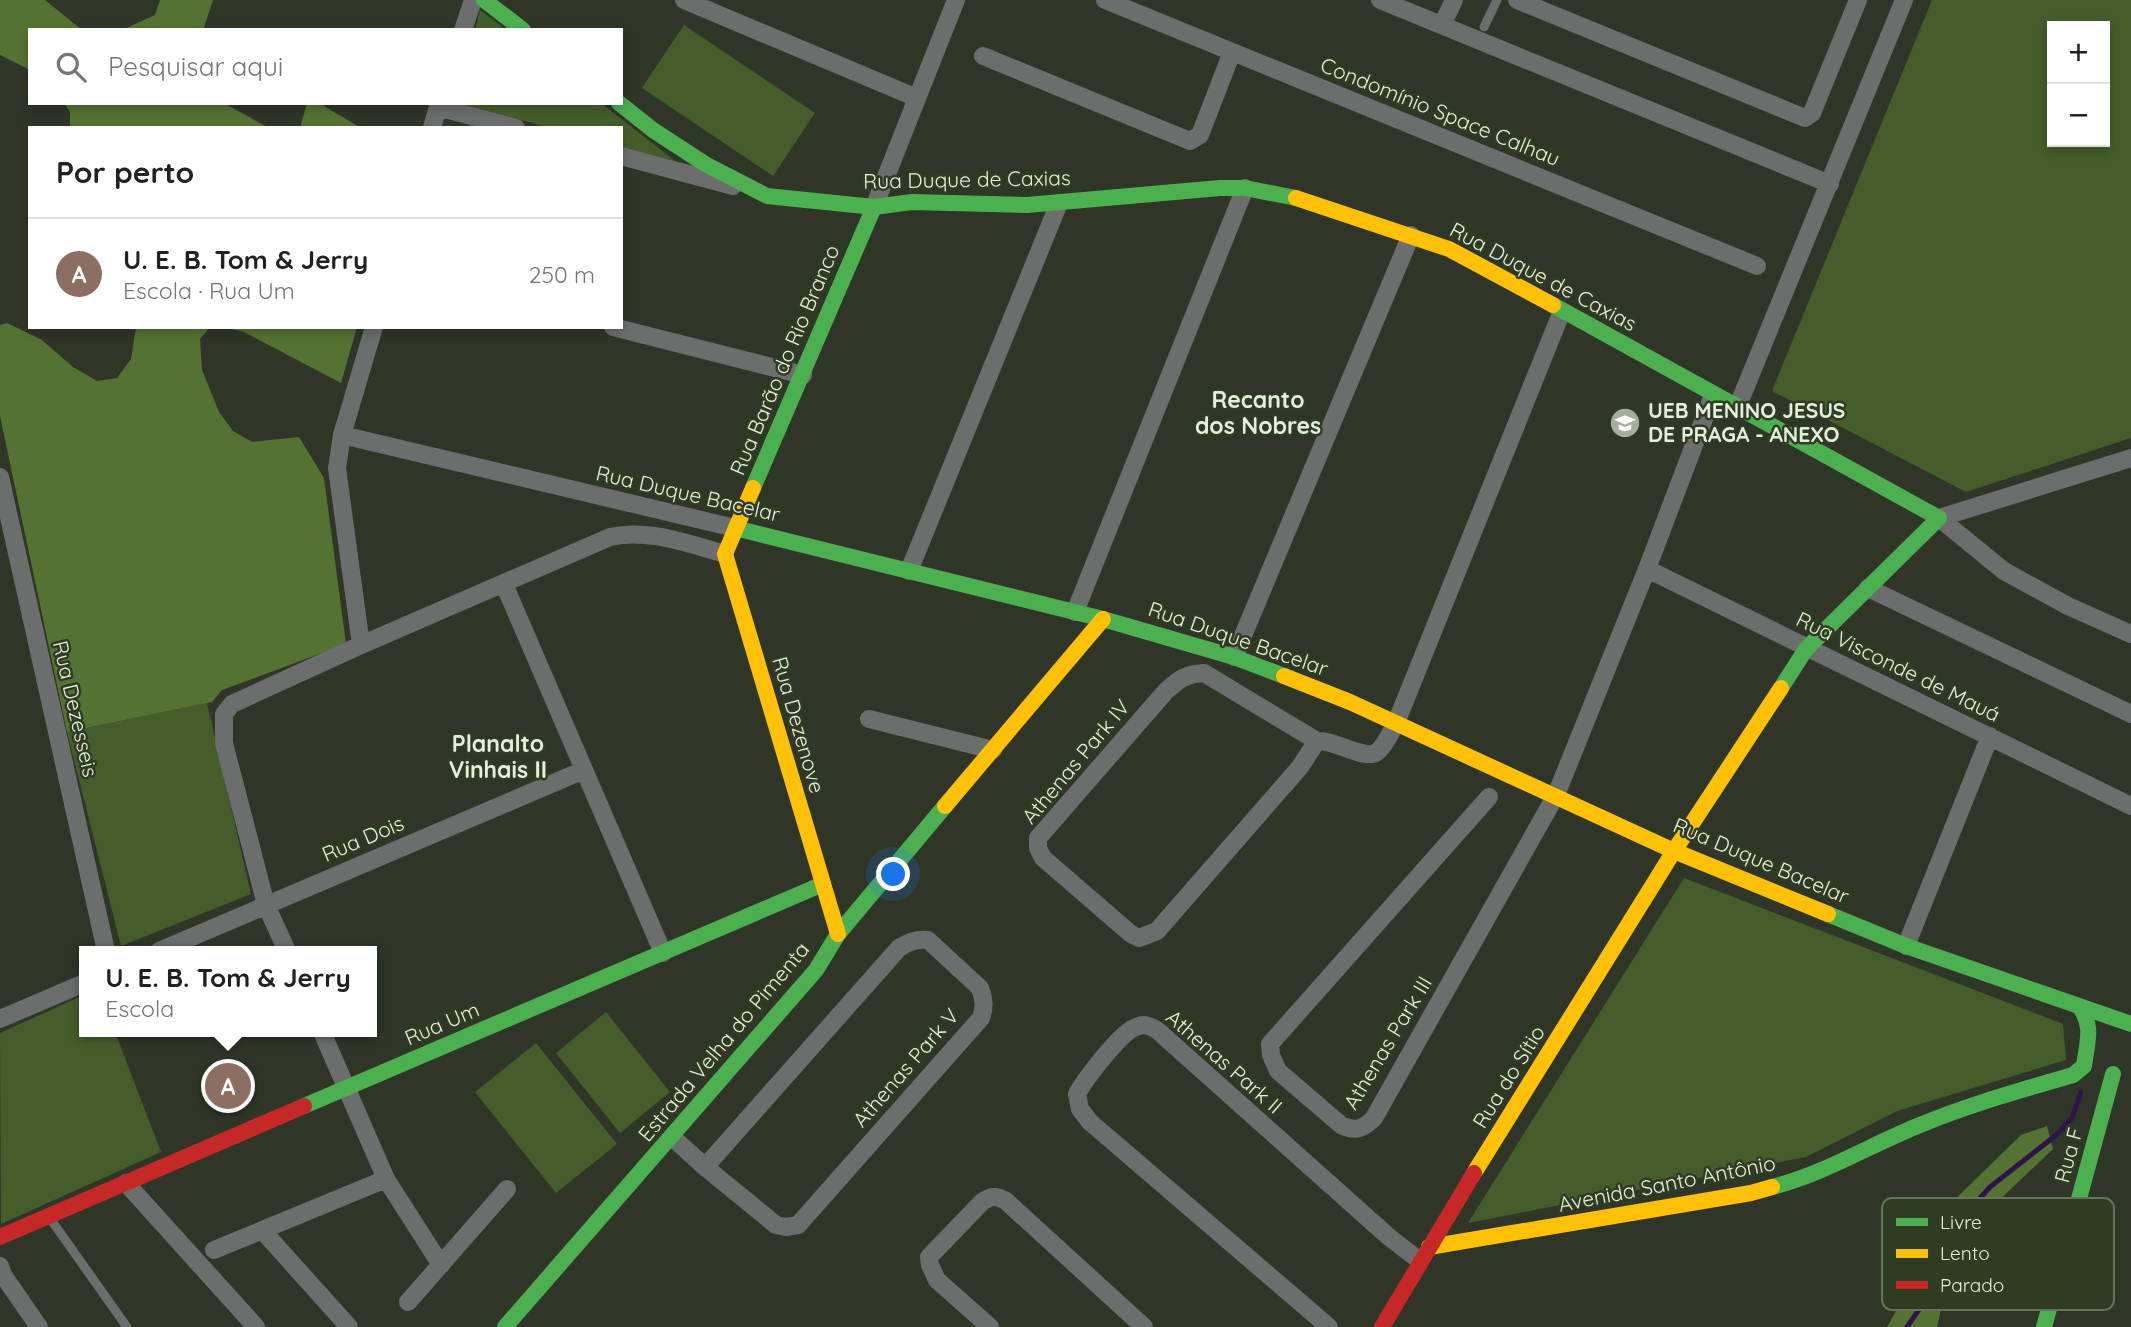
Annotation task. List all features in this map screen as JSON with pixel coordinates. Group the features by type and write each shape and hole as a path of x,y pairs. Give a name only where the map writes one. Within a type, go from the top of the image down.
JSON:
{"main road":[{"path":"484,0 520,28"},
{"path":"622,105 653,130 705,164 767,196"},
{"name":"Rua Duque de Caxias","path":"767,196 874,207 912,201 1027,205 1244,188 1300,199 1411,235 1473,261 1939,518"},
{"name":"Rua Barão do Rio Branco","path":"735,528 874,207"},
{"name":"Rua do Sítio","path":"1382,1327 1424,1254 1674,851 1806,649 1939,518"},
{"path":"725,554 735,528"},
{"name":"Rua Duque Bacelar","path":"735,528 1103,619 1234,657 1396,723 1674,851 1906,946 2123,1021"},
{"name":"Rua Dezenove","path":"725,554 838,934"},
{"name":"Estrada Velha do Pimenta","path":"505,1327 816,970 838,934 1103,619"},
{"name":"Rua Um","path":"0,1237 823,884"},
{"path":"2064,1078 2084,1066 2088,1019 2079,1006"},
{"path":"2114,1072 2095,1067 2090,1060 2087,1043 2099,1023 2107,1019 2123,1021"},
{"name":"Avenida Santo Antônio","path":"1424,1254 1751,1193 1818,1172 1960,1109 2064,1078 2114,1072"},
{"name":"Rua F","path":"2079,1198 2114,1072"},
{"name":"Rua F","path":"2044,1327 2049,1310"}],"street":[{"path":"464,28 473,0"},
{"path":"684,0 917,98"},
{"path":"874,207 956,0"},
{"name":"Condomínio Space Calhau","path":"1105,0 1757,265"},
{"path":"1380,0 1442,25 1481,34 1830,184"},
{"path":"1442,25 1454,0"},
{"path":"1517,0 1805,118 1812,113 1858,0"},
{"path":"1737,408 1904,0"},
{"path":"983,57 1190,141 1200,135 1232,52"},
{"path":"433,126 438,105 509,126"},
{"name":"Rua Duque de Caxias","path":"623,157 767,196"},
{"path":"1075,612 1244,188"},
{"path":"909,571 1059,203"},
{"path":"1234,657 1411,235"},
{"path":"1396,723 1562,311"},
{"path":"361,645 337,468 342,435 373,329"},
{"path":"621,329 803,375"},
{"path":"1556,795 1647,569 1713,395"},
{"name":"Rua Duque Bacelar","path":"342,435 735,528"},
{"path":"1939,518 2131,457"},
{"name":"Rua Dezesseis","path":"0,477 105,946"},
{"name":"Rua Duque de Caxias","path":"1939,518 2004,571 2068,606 2131,634"},
{"path":"285,946 266,905 224,743 224,714 232,705 246,696 610,537 625,533 644,533 725,554"},
{"name":"Rua Visconde de Mauá","path":"1647,569 2131,806"},
{"path":"504,584 663,953"},
{"path":"1868,588 2131,714"},
{"name":"Athenas Park IV","path":"1317,741 1300,767 1157,931 1150,935 1139,938 1131,934 1043,858 1038,848 1038,838 1043,830 1166,691 1179,679 1190,674 1204,673 1317,741 1325,740 1364,754 1380,751 1396,723"},
{"path":"869,719 993,750"},
{"path":"1906,946 1990,736"},
{"name":"Rua Dois","path":"171,946 584,770"},
{"name":"Athenas Park III","path":"1489,797 1270,1044 1271,1055 1278,1071 1341,1125 1352,1130 1364,1128 1374,1118 1556,795"},
{"name":"Athenas Park V","path":"672,1137 705,1167 776,1225 798,1225 981,1018 984,997 980,988 928,940 910,941 899,948 705,1167"},
{"path":"0,1019 79,986"},
{"name":"Athenas Park II","path":"1329,1327 1090,1122 1080,1109 1077,1094 1082,1084 1123,1035 1135,1027 1147,1025 1157,1030 1389,1237 1424,1254"},
{"path":"324,1037 386,1179 441,1265"},
{"path":"214,1250 386,1179"},
{"path":"126,1183 256,1327"},
{"path":"408,1303 507,1189"},
{"path":"990,1327 937,1280 929,1257 982,1202 991,1196 998,1196 1144,1327"},
{"path":"262,1230 349,1327"},
{"path":"0,1266 3,1275 39,1327"}],"lane":[{"path":"1481,34 1497,0"},
{"path":"48,1216 127,1327"}],"green space":[{"path":"0,0 45,0 80,28 28,28 28,69 0,55"},
{"path":"160,0 213,0 204,28 126,28 155,15"},
{"path":"1932,0 2131,0 2131,438 1966,492 1772,391"},
{"path":"480,10 503,28 476,28"},
{"path":"684,25 815,113 773,176 642,88"},
{"path":"65,105 228,105 265,126 70,126 70,112"},
{"path":"306,105 322,105 358,126 301,126"},
{"path":"466,105 604,105 675,161 623,148 623,126 543,126"},
{"path":"7,323 42,340 73,367 97,381 117,378 131,359 136,329 208,329 200,339 202,370 219,412 233,431 252,442 299,437 324,478 346,644 222,690 212,702 67,732 0,416 0,325"},
{"path":"231,329 356,329 341,383 244,332"},
{"path":"207,703 251,894 121,946 67,732"},
{"path":"1684,878 2063,1024 2066,1060 1897,1111 1806,1157 1468,1223"},
{"path":"79,997 79,1037 117,1037 161,1152 1,1224 0,1033"},
{"path":"606,1012 670,1092 620,1133 556,1053"},
{"path":"536,1043 617,1144 556,1193 475,1092"},
{"path":"2047,1126 2053,1149 2001,1198 1956,1198 2021,1135"},
{"path":"1897,1310 1941,1310 1937,1327 1887,1327"}],"waterway":[{"path":"1980,1198 1990,1187 2055,1136 2072,1118 2081,1092"},
{"path":"1907,1327 1919,1310"}],"traffic: fast":[{"path":"484,0 520,28"},
{"path":"622,105 653,130 705,164 767,196 874,207 912,202 1027,205 1220,188 1245,188 1296,198"},
{"path":"753,488 874,207"},
{"path":"1553,305 1939,518 1806,649 1781,688"},
{"path":"735,528 1103,619 1234,657 1284,676"},
{"path":"505,1327 816,970 838,934 945,806"},
{"path":"304,1106 823,884"},
{"path":"1828,914 1906,946 2131,1024"},
{"path":"1772,1187 1828,1167 1939,1117 2073,1075 2084,1066 2088,1042 2087,1021 2079,1006"},
{"path":"2079,1198 2113,1074"},
{"path":"2044,1327 2049,1310"}],"traffic: slow":[{"path":"1296,198 1449,249 1553,305"},
{"path":"753,488 725,554 838,934"},
{"path":"945,806 1103,619"},
{"path":"1284,676 1350,702 1674,851 1828,914"},
{"path":"1474,1173 1674,851 1781,688"},
{"path":"1429,1247 1751,1193 1772,1187"}],"traffic: jam":[{"path":"0,1237 304,1106"},
{"path":"1382,1327 1474,1173"}],"place":[{"name":"UEB MENINO JESUS DE PRAGA - ANEXO","path":"1625,423"},
{"name":"U. E. B. Tom & Jerry","path":"228,1086"}],"district":[{"name":"Recanto dos Nobres","path":"1258,413"},
{"name":"Planalto Vinhais II","path":"498,757"}]}
